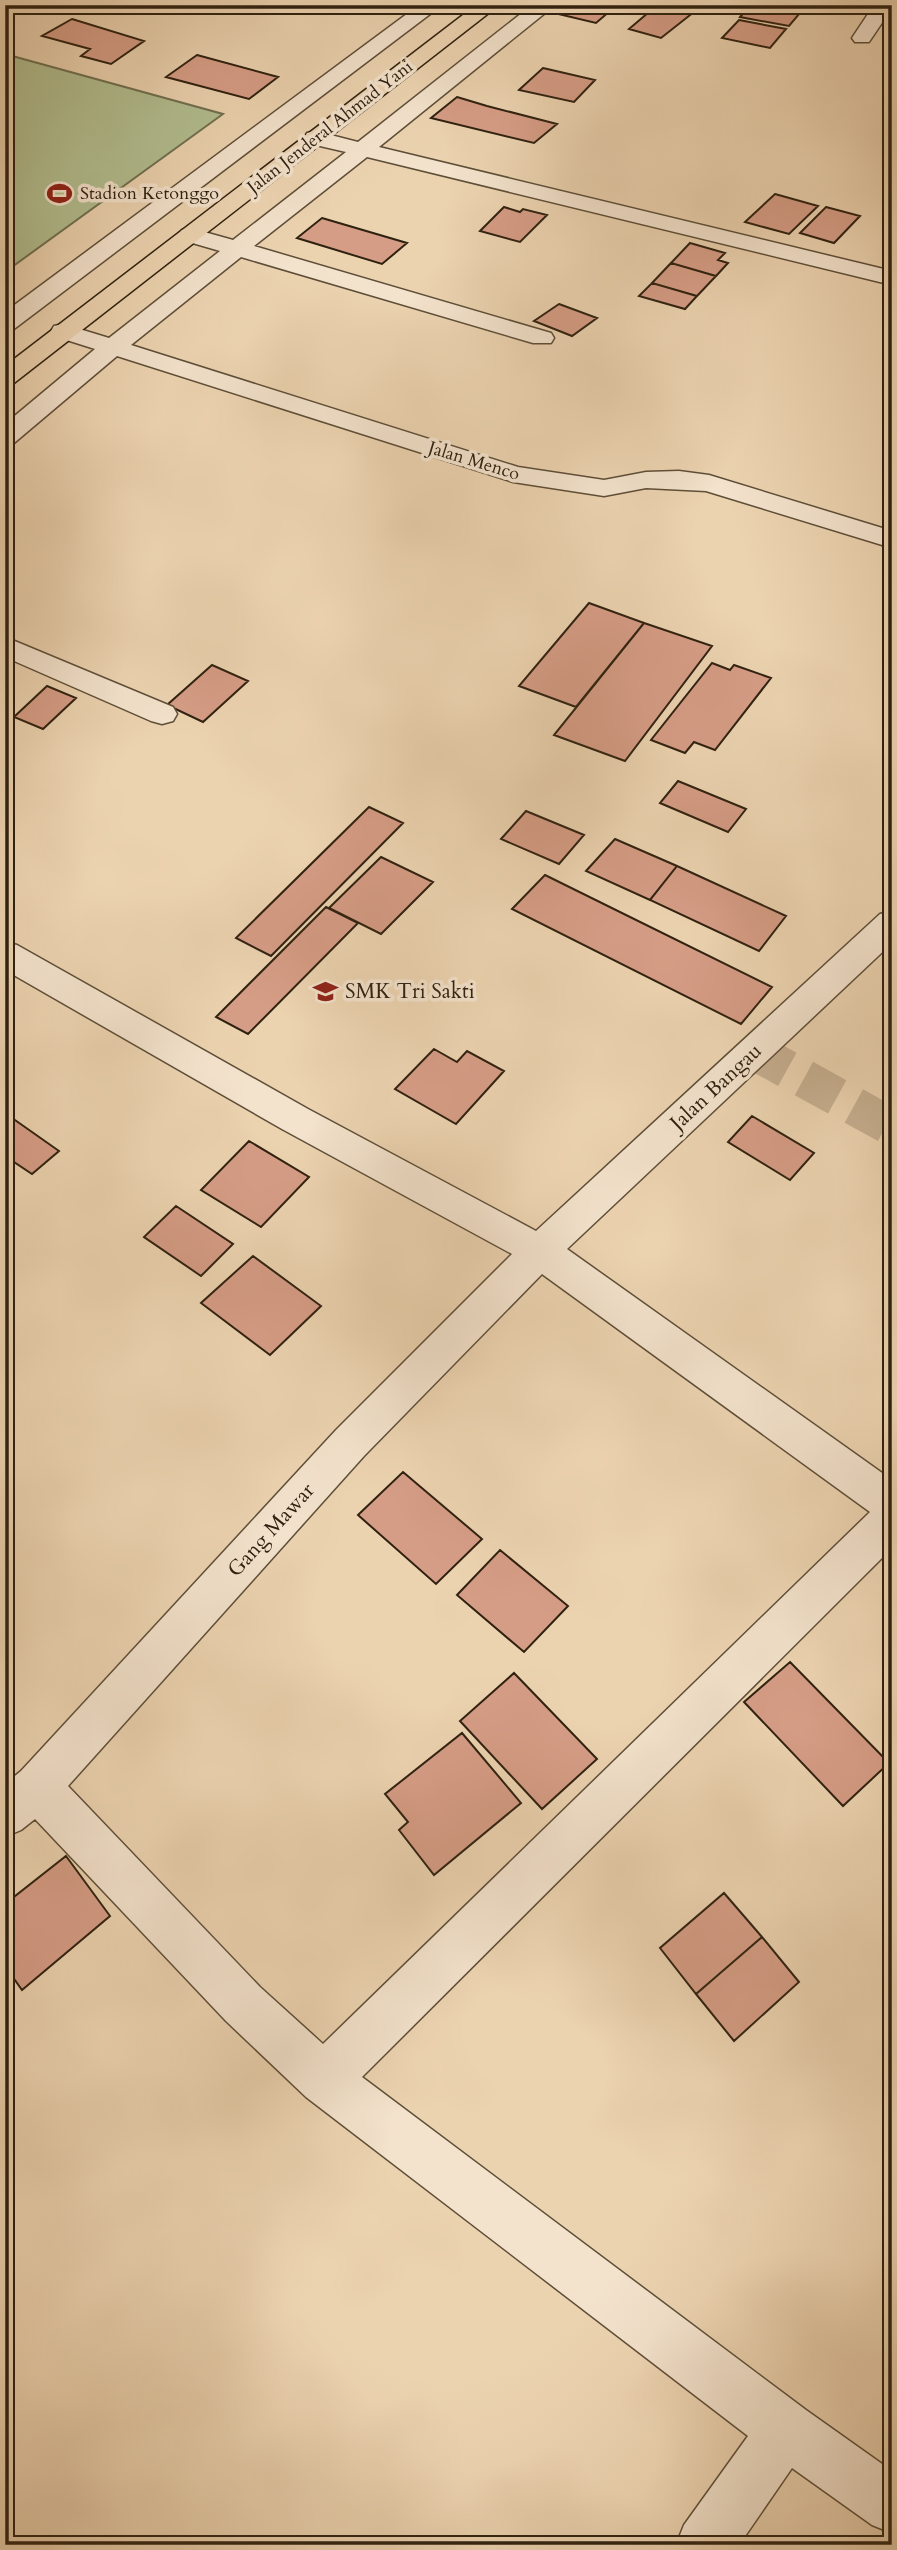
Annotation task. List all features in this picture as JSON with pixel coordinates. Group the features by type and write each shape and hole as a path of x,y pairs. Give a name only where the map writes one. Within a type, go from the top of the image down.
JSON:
{"main road":[{"name":"Jalan Jenderal Ahmad Yani","path":"5,379 63,331 489,5"}],"street":[{"path":"5,324 432,5"},
{"path":"5,438 113,347 545,5"},
{"path":"862,38 884,5"},
{"path":"302,102 347,114"},
{"path":"315,138 892,278"},
{"path":"190,235 542,338"},
{"name":"Jalan Menco","path":"63,331 513,474 564,485 604,488 646,480 679,479 709,483 892,540"},
{"path":"5,646 162,714"},
{"name":"Jalan Bangau","path":"540,1251 892,923"},
{"path":"5,954 295,1119 540,1251 892,1504"},
{"name":"Gang Mawar","path":"21,1801 350,1443 540,1251"},
{"path":"324,2079 892,1519"},
{"path":"21,1801 324,2079 786,2430 892,2505"},
{"path":"705,2545 786,2430"}],"green space":[{"name":"Stadion Ketonggo","path":"5,54 223,114 5,272"}],"building":[{"path":"5,5 31,5 18,14 5,11"},
{"path":"563,5 617,5 596,23 554,13"},
{"path":"618,5 688,5 699,8 661,38 629,29 649,12"},
{"path":"750,5 800,13 789,26 740,17"},
{"path":"72,19 144,41 111,64 81,56 90,49 42,36"},
{"path":"739,20 786,29 770,48 722,38"},
{"path":"197,55 278,77 249,99 166,77"},
{"path":"543,68 595,80 574,102 519,90"},
{"path":"457,97 557,124 534,143 431,118"},
{"path":"775,194 818,206 789,234 745,222"},
{"path":"504,207 547,215 520,242 480,231"},
{"path":"826,207 860,216 834,243 800,233"},
{"path":"322,218 407,243 382,264 297,238"},
{"path":"690,243 725,253 718,260 728,263 716,276 671,263"},
{"path":"671,263 716,276 697,296 652,283"},
{"path":"652,283 697,296 685,309 639,296"},
{"path":"559,304 597,318 572,336 534,321"},
{"path":"589,603 644,623 576,707 519,686"},
{"path":"644,623 712,646 625,761 554,735"},
{"path":"712,663 730,670 734,665 771,678 715,750 694,742 685,753 651,740"},
{"path":"212,665 248,681 203,722 167,705"},
{"path":"47,686 76,698 43,729 14,717"},
{"path":"678,781 746,809 728,832 660,803"},
{"path":"369,807 403,823 271,956 236,938"},
{"path":"526,811 584,835 559,864 501,839"},
{"path":"615,839 677,866 650,900 586,871"},
{"path":"381,857 433,882 381,934 329,908"},
{"path":"677,866 786,916 759,951 650,900"},
{"path":"545,875 772,987 741,1024 512,909"},
{"path":"326,907 358,923 248,1034 216,1017"},
{"path":"434,1049 457,1062 467,1051 504,1071 456,1124 395,1089"},
{"path":"5,1113 59,1151 32,1174 5,1156"},
{"path":"752,1116 814,1153 790,1180 728,1142"},
{"path":"249,1141 309,1177 261,1227 201,1190"},
{"path":"176,1206 233,1244 201,1276 144,1237"},
{"path":"253,1256 321,1306 270,1355 201,1303"},
{"path":"403,1472 482,1539 436,1584 358,1515"},
{"path":"500,1550 568,1606 524,1652 457,1595"},
{"path":"790,1662 889,1763 843,1806 744,1702"},
{"path":"514,1673 597,1759 542,1809 460,1721"},
{"path":"462,1733 521,1803 434,1875 399,1830 408,1822 385,1794"},
{"path":"66,1856 110,1916 22,1990 5,1966 5,1904"},
{"path":"724,1893 762,1937 696,1994 660,1948"},
{"path":"762,1937 799,1982 734,2041 696,1994"}],"tunnel":[{"path":"754,1051 892,1127"}],"place":[{"name":"Stadion Ketonggo","path":"60,193"},
{"name":"SMK Tri Sakti","path":"325,991"}]}
